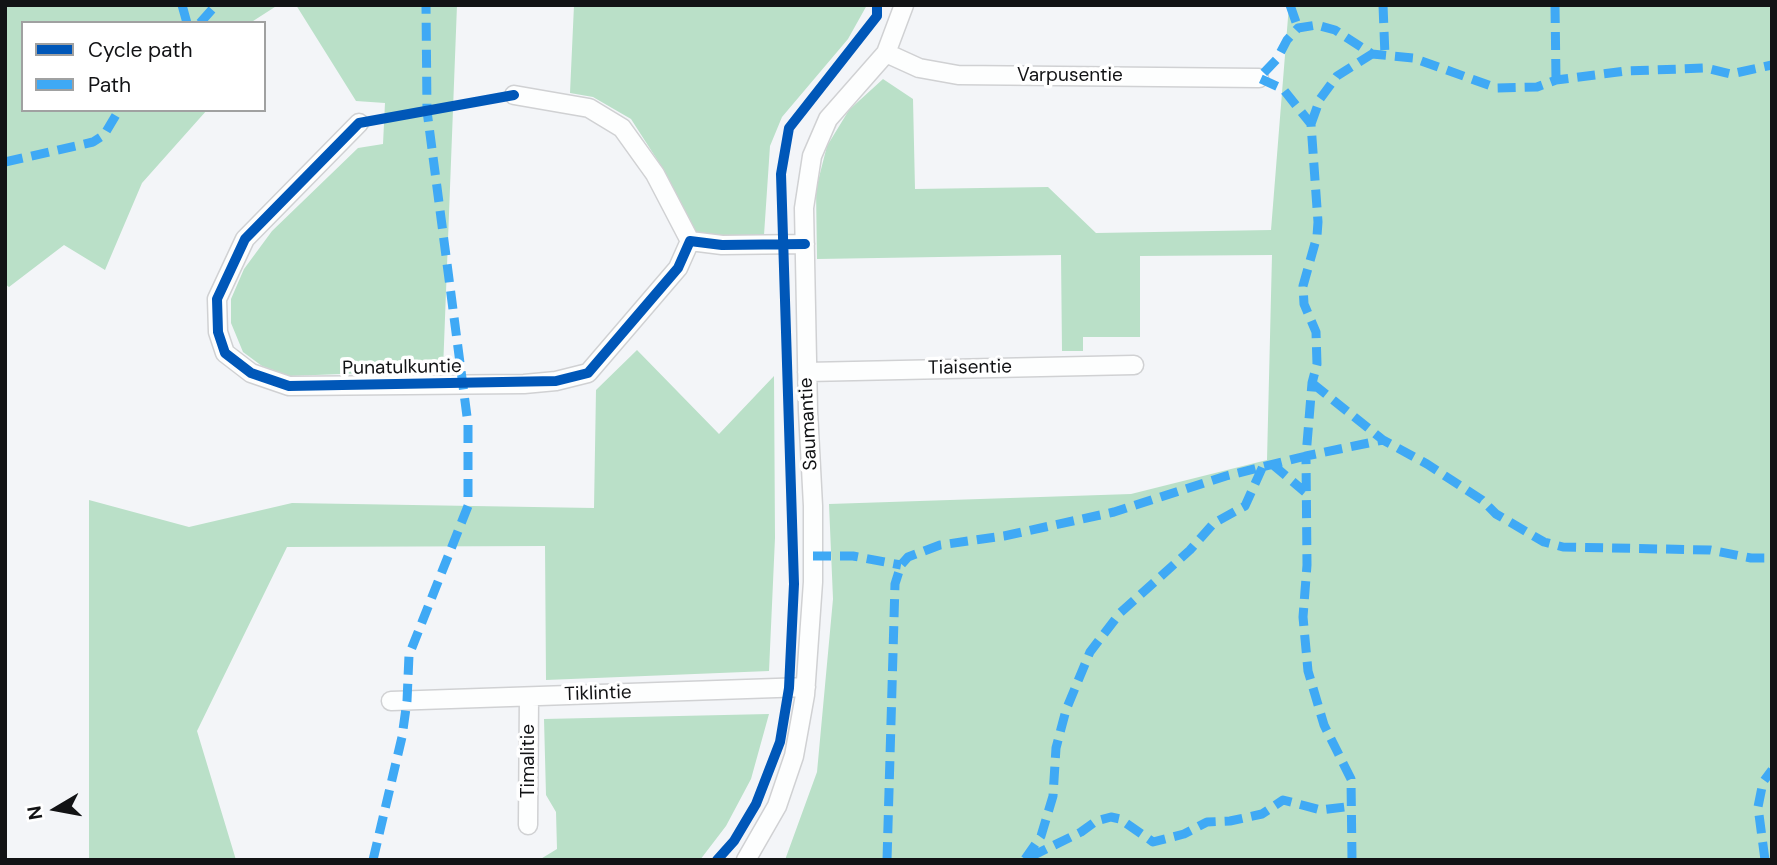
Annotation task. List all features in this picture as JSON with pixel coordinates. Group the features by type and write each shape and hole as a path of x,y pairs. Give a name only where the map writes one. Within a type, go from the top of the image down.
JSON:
{"street":[{"name":"Saumantie","path":"746,860 782,794 794,756 806,687 813,582 804,208 812,156 828,119 886,53 904,5"},
{"name":"Varpusentie","path":"886,53 919,68 958,75 1258,78"},
{"path":"514,95 590,108 622,128 655,174 690,241 722,245 805,244"},
{"name":"Punatulkuntie","path":"359,123 245,239 217,299 218,332 225,353 251,373 289,386 524,384 556,381 589,373 678,268 690,241"},
{"name":"Tiaisentie","path":"807,372 1134,365"},
{"name":"Tiklintie","path":"391,701 806,687"},
{"name":"Timalitie","path":"528,825 529,697"}],"green space":[{"path":"5,5 278,5 253,21 21,21 21,112 205,112 142,183 105,270 64,245 9,287 5,284"},
{"path":"296,5 457,5 443,370 290,376 262,366 243,352 231,323 231,299 244,269 272,231 358,148 383,144 385,103 356,101"},
{"path":"574,5 867,5 848,39 782,117 770,146 764,235 730,238 694,234 658,161 631,119 593,97 570,93"},
{"path":"1289,5 1772,5 1772,860 785,860 817,772 833,599 829,504 1131,494 1267,460 1272,255 1140,256 1140,337 1083,337 1083,351 1062,351 1061,255 817,259 816,189 827,146 849,110 883,79 913,99 915,189 1048,187 1096,233 1271,230"},
{"path":"637,350 719,434 774,376 775,538 769,671 546,680 545,546 287,547 197,731 236,860 89,860 89,500 189,527 292,503 594,508 596,390"},
{"path":"769,714 751,779 726,826 700,860 539,860 557,849 556,812 546,795 544,719"}],"marked path":[{"path":"182,5 186,21"},
{"path":"202,21 216,5"},
{"path":"373,860 402,737 409,655 468,506 468,424 427,111 426,5"},
{"path":"1290,5 1298,28"},
{"path":"1383,5 1385,56"},
{"path":"1555,5 1556,80"},
{"path":"887,860 895,584 901,565 908,557 940,545 1004,536 1114,512 1226,476 1306,456 1312,383 1317,364 1316,332 1304,304 1303,286 1317,236 1318,222 1311,124 1283,89 1259,78 1277,59 1287,40 1298,28 1317,25 1335,30 1372,54 1413,58 1497,88 1537,87 1556,80 1626,71 1706,68 1731,74 1772,65"},
{"path":"1311,124 1320,99 1337,76 1372,54"},
{"path":"5,162 93,142 104,135 118,112"},
{"path":"1312,383 1383,440 1427,464 1482,500 1496,514 1544,542 1563,547 1710,550 1751,558 1772,558"},
{"path":"1352,860 1351,779 1324,725 1308,671 1303,617 1307,565 1306,456 1383,440"},
{"path":"1272,464 1305,492"},
{"path":"1025,859 1041,836 1053,796 1056,748 1066,710 1090,652 1120,613 1190,550 1214,523 1245,506 1263,466"},
{"path":"813,556 853,556 901,565"},
{"path":"1765,860 1758,807 1763,782 1772,770"},
{"path":"1030,857 1081,832 1096,821 1111,817 1120,819 1153,842 1184,834 1207,822 1230,821 1262,814 1283,800 1321,810 1353,806"}],"cycle path":[{"path":"717,860 734,841 756,804 780,742 789,688 794,584 781,174 789,128 877,16 877,5"},
{"path":"514,95 359,123 245,239 217,299 218,332 225,353 251,373 289,386 556,381 588,373 678,268 690,241 722,245 805,244"}]}
